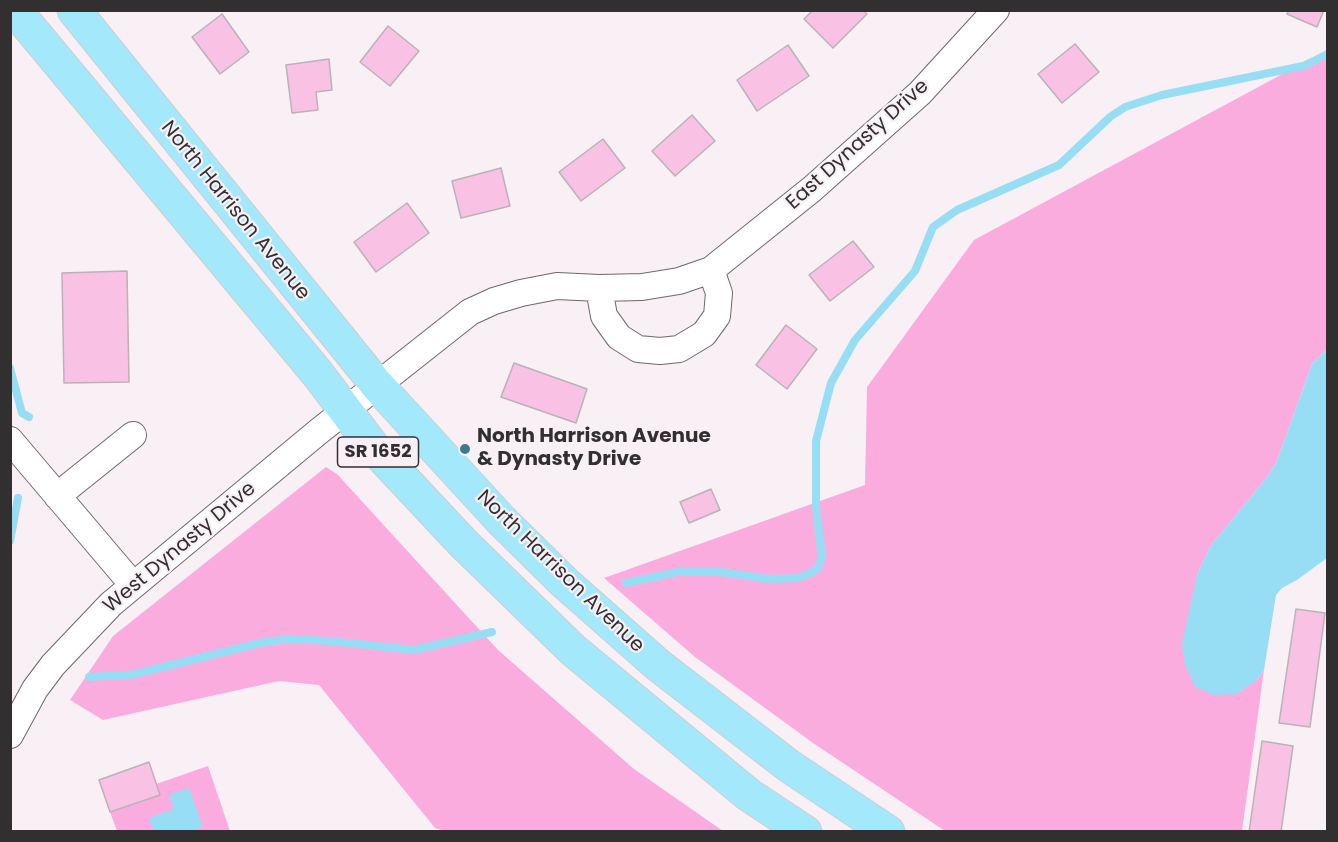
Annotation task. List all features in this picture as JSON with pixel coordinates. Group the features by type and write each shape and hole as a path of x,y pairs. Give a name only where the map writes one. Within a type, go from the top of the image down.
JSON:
{"main road":[{"name":"North Harrison Avenue","path":"15,10 310,364 374,448 463,543 573,650 749,795 804,831"},
{"name":"North Harrison Avenue","path":"74,10 377,385 502,521 564,582 658,665 789,766 888,831"}],"street":[{"name":"East Dynasty Drive","path":"377,385 470,312 494,301 557,286 599,288 679,281 711,270 812,189 920,93 996,10"},
{"path":"599,288 604,316 619,337 638,349 660,351 679,349 704,334 717,316 719,293 711,270"},
{"name":"West Dynasty Drive","path":"10,735 35,689 53,665 133,585 377,385"},
{"path":"57,496 133,435"},
{"path":"10,440 133,585"}],"shaded area":[{"path":"1327,50 1327,349 1312,364 1277,461 1268,476 1210,547 1197,575 1257,680 1264,670 1242,831 945,831 813,743 695,657 604,578 865,485 867,387 974,240"},
{"path":"326,467 337,474 498,650 634,769 723,831 445,831 435,828 319,685 279,681 103,720 70,700 113,636"},
{"path":"208,766 230,831 117,831 110,812 160,795 156,784"}],"water":[{"path":"1327,349 1327,558 1282,588 1276,595 1264,670 1257,680 1237,694 1214,695 1195,687 1185,664 1182,644 1197,575 1210,547 1268,476 1277,461 1312,364"},
{"path":"189,788 203,827 191,831 154,831 149,818 174,809 169,795"}],"building":[{"path":"813,10 863,10 867,14 833,48 804,19"},
{"path":"1289,10 1324,10 1317,27 1287,14"},
{"path":"222,14 249,52 220,74 192,37"},
{"path":"388,26 419,51 390,86 360,62"},
{"path":"1075,44 1099,72 1062,103 1038,74"},
{"path":"788,45 809,76 757,111 737,80"},
{"path":"329,59 332,90 316,92 318,110 292,113 286,65"},
{"path":"692,115 715,141 675,176 652,151"},
{"path":"603,139 625,168 581,201 559,172"},
{"path":"501,168 510,206 461,218 452,181"},
{"path":"407,203 429,233 376,272 354,242"},
{"path":"853,241 874,267 830,301 809,275"},
{"path":"127,271 129,382 64,383 62,273"},
{"path":"786,325 817,349 787,389 756,365"},
{"path":"514,363 587,389 576,423 501,397"},
{"path":"711,489 720,510 689,523 680,502"},
{"path":"1296,609 1325,613 1310,727 1279,723"},
{"path":"1262,741 1293,746 1281,832 1249,832"},
{"path":"149,762 160,795 110,812 99,780"}],"waterway":[{"path":"626,583 678,572 720,572 770,579 797,578 818,568 822,557 816,508 816,441 831,383 855,340 915,271 933,227 957,210 1059,165 1110,117 1125,107 1162,95 1303,66 1328,54"},
{"path":"10,368 22,413 29,417"},
{"path":"10,541 18,498"},
{"path":"89,677 131,675 264,642 289,639 414,650 492,632"}],"place":[{"name":"North Harrison Avenue & Dynasty Drive","path":"465,449"}]}
